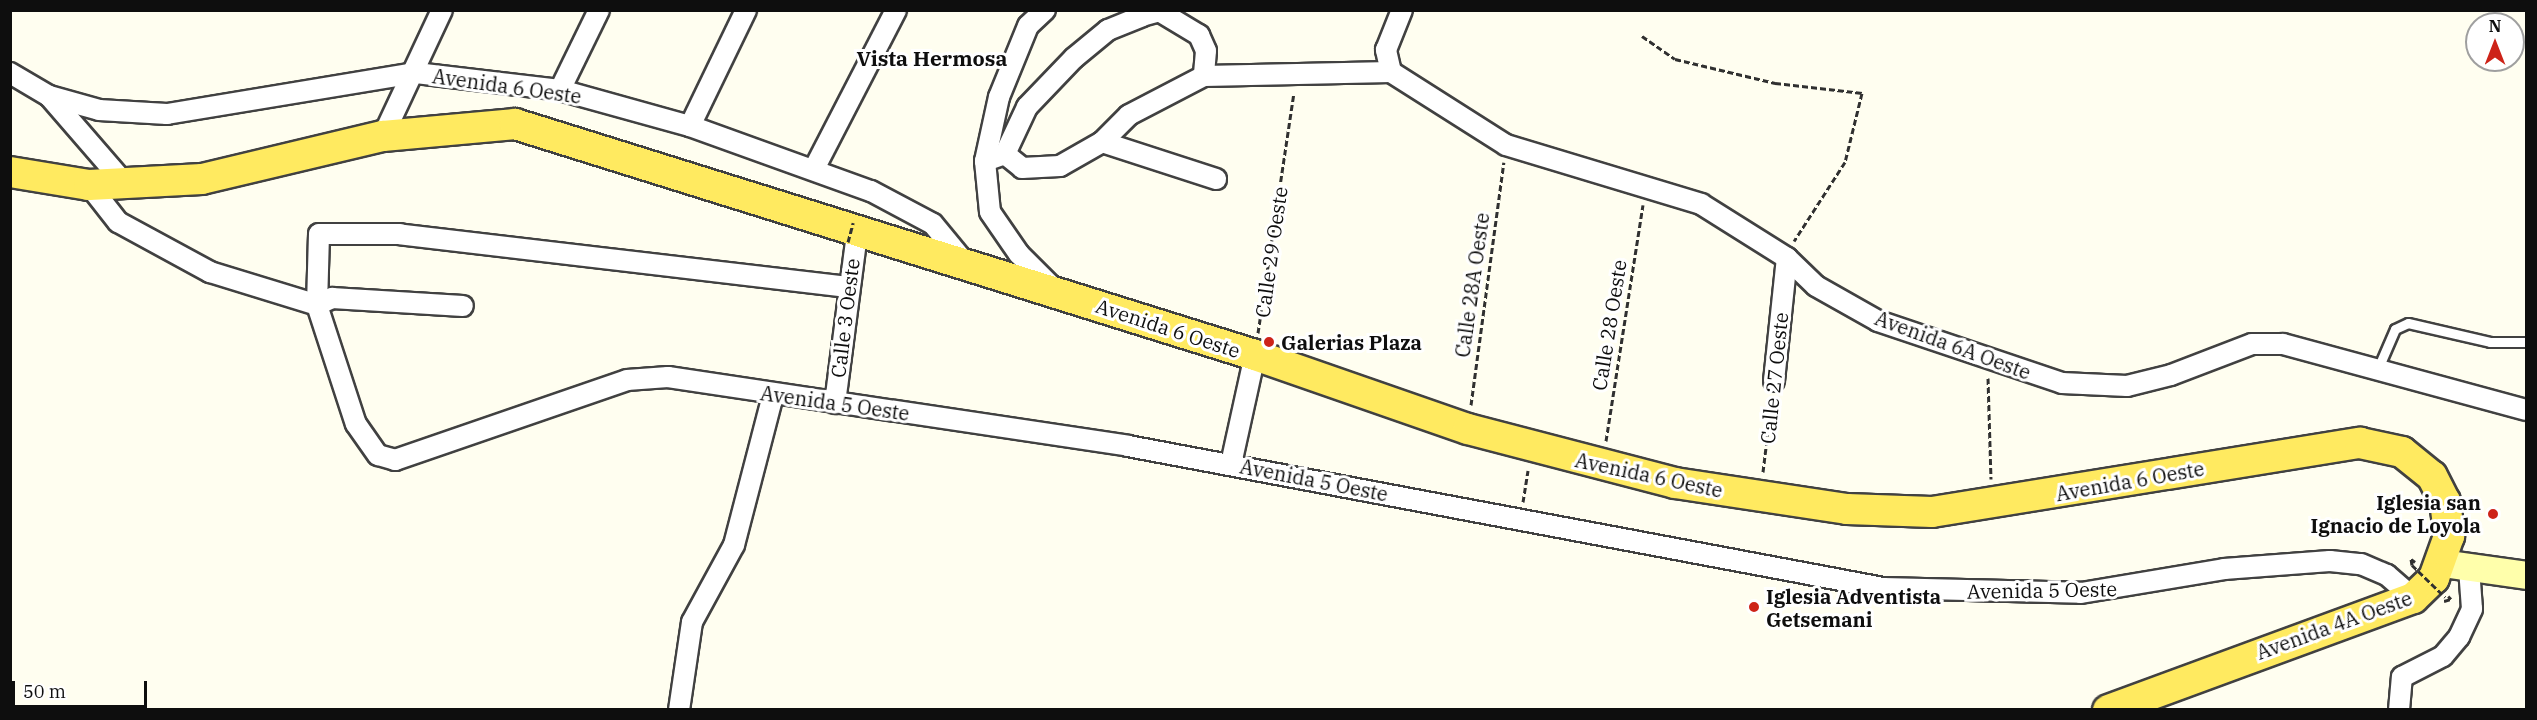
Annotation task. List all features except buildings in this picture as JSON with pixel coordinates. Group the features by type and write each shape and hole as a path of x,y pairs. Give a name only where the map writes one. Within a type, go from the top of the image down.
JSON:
{"main road":[{"name":"Avenida 6 Oeste","path":"10,172 89,185 126,185 202,179 383,136 515,124 970,269 1058,293 1255,356 1468,429 1602,467 1760,497 1889,513 1993,505 2350,444"},
{"name":"Avenida 4A Oeste","path":"2108,710 2413,598 2443,565 2450,519 2432,476 2393,448 2350,444"}],"street":[{"path":"383,136 416,73 442,10"},
{"path":"560,90 599,10"},
{"path":"690,126 746,10"},
{"path":"814,169 896,10"},
{"path":"1045,10 1032,18 999,97 985,161 990,212 1019,254 1058,293"},
{"path":"985,161 1005,154 1027,108 1074,58 1108,30 1142,16 1159,10 1199,35 1206,51 1204,76"},
{"path":"1005,154 1022,168 1039,171 1102,142 1129,115 1204,76 1392,72 1386,50 1402,10"},
{"name":"Avenida 6A Oeste","path":"1392,72 1506,145 1701,204 1787,258 1816,286 1878,321 1988,360 2062,383 2096,387 2171,375 2252,344 2283,344 2379,366 2526,410"},
{"name":"Avenida 6 Oeste","path":"10,73 49,96 99,110 167,114 416,73 560,90 690,126 814,169 908,208 933,224 970,269"},
{"path":"49,96 126,185"},
{"path":"1102,142 1216,179"},
{"path":"89,185 118,222 210,273 316,305 332,298 464,306"},
{"name":"Calle 3 Oeste","path":"835,403 852,232"},
{"name":"Avenida 5 Oeste","path":"848,287 400,234 319,234 316,305 356,424 378,455 395,460 645,376 1231,464 1520,521 1883,588 2081,593 2224,568 2330,561 2361,564 2387,575 2413,598"},
{"name":"Calle 27 Oeste","path":"1773,381 1787,258"},
{"path":"1231,464 1255,356"},
{"path":"679,710 692,622 734,545 773,395"},
{"path":"2443,565 2526,575"},
{"path":"2399,710 2402,677 2443,656 2459,637 2472,609 2443,565"}],"lane":[{"path":"2379,366 2395,330 2408,323 2490,342 2526,342"}],"path":[{"path":"1642,36 1675,59 1775,83 1862,93 1845,162 1800,229 1787,258"},
{"name":"Calle 29 Oeste","path":"1255,356 1297,74"},
{"name":"Calle 28A Oeste","path":"1468,429 1506,145"},
{"name":"Calle 28 Oeste","path":"1602,467 1646,188"},
{"path":"1988,360 1993,505"},
{"name":"Calle 27 Oeste","path":"1760,497 1773,381"},
{"path":"1520,521 1532,447"},
{"path":"2443,565 2411,559 2412,565 2445,597"}],"place":[{"name":"Galerias Plaza","path":"1269,342"},
{"name":"Iglesia san Ignacio de Loyola","path":"2493,514"},
{"name":"Iglesia Adventista Getsemani","path":"1754,607"}],"district":[{"name":"Vista Hermosa","path":"932,58"}]}
